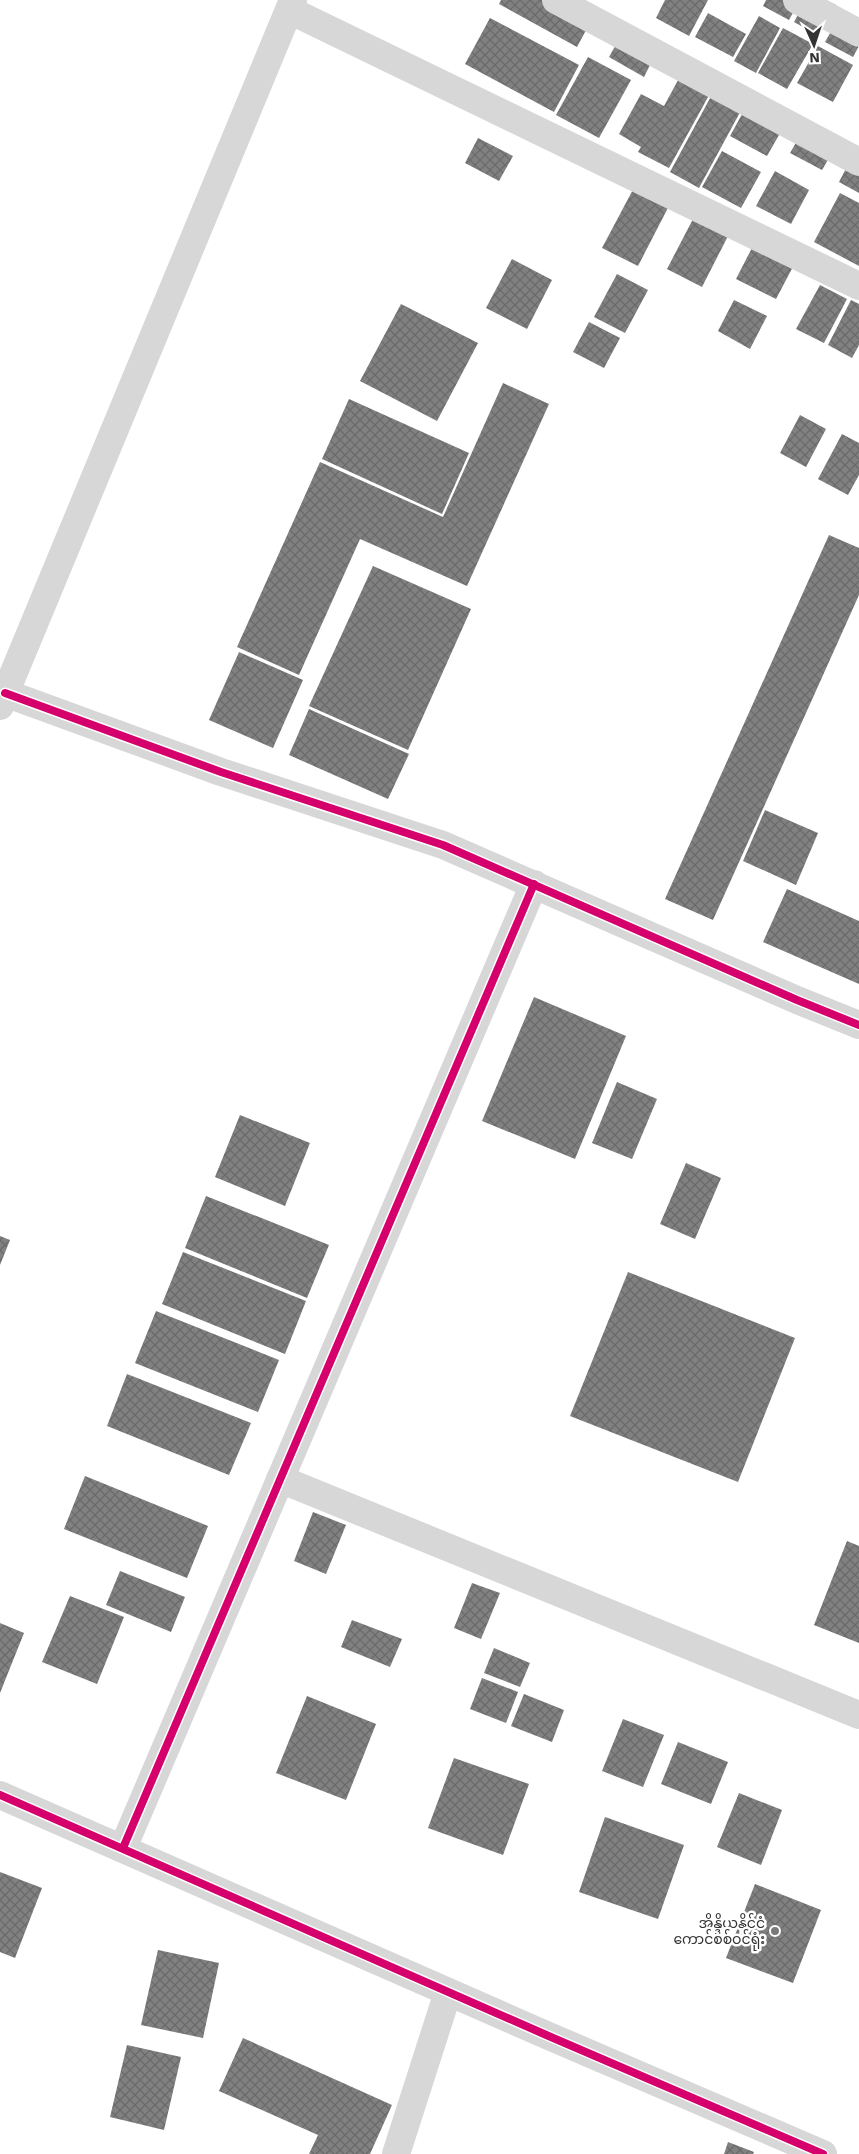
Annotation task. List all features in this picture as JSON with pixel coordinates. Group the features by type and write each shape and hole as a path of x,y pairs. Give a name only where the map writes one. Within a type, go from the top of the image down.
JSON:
{"street":[{"path":"556,0 859,162"},
{"path":"798,0 859,33"},
{"path":"859,286 291,5 3,699 443,845 797,1000 859,1025"},
{"path":"123,1848 534,884"},
{"path":"280,1479 859,1715"},
{"path":"0,1795 822,2154"},
{"path":"396,2154 448,1992"}],"building":[{"path":"501,0 558,0 592,19 577,47 499,4"},
{"path":"665,0 708,0 689,36 656,18"},
{"path":"766,0 800,0 789,20 763,6"},
{"path":"806,0 826,0 836,5 819,36 794,22"},
{"path":"708,13 746,34 733,57 695,37"},
{"path":"759,16 780,28 756,73 734,61"},
{"path":"490,18 579,65 554,112 465,64"},
{"path":"838,19 859,46 853,57 825,42"},
{"path":"783,28 813,44 787,89 758,73"},
{"path":"623,32 657,51 644,77 609,57"},
{"path":"818,46 853,65 833,102 797,83"},
{"path":"588,57 631,80 599,138 556,115"},
{"path":"683,71 713,88 669,168 638,152 641,147 619,134 641,94 664,106"},
{"path":"715,89 744,105 699,188 670,172"},
{"path":"746,107 783,128 767,156 730,136"},
{"path":"804,129 836,146 822,170 790,153"},
{"path":"478,138 513,156 499,181 465,163"},
{"path":"722,151 761,172 741,208 702,187"},
{"path":"853,155 859,158 859,193 839,182"},
{"path":"775,171 809,190 791,224 756,206"},
{"path":"637,182 672,200 638,266 602,248"},
{"path":"840,193 859,203 859,266 814,242"},
{"path":"693,219 728,236 702,287 667,269"},
{"path":"756,240 796,261 776,299 736,279"},
{"path":"512,259 552,280 527,329 486,308"},
{"path":"617,274 648,290 625,333 594,317"},
{"path":"820,285 847,299 824,343 796,329"},
{"path":"734,300 767,316 750,349 718,331"},
{"path":"851,300 859,304 859,345 852,358 828,345"},
{"path":"401,304 478,343 437,421 360,381"},
{"path":"589,322 620,338 604,368 573,352"},
{"path":"503,383 549,404 467,586 360,539 299,675 237,647 320,462 443,517"},
{"path":"349,399 469,453 442,514 322,459"},
{"path":"800,415 826,429 806,467 780,453"},
{"path":"842,434 859,443 859,475 848,495 818,479"},
{"path":"829,535 859,548 859,595 713,920 665,899"},
{"path":"373,566 471,609 408,750 309,706"},
{"path":"239,652 303,680 273,748 209,720"},
{"path":"309,709 409,754 388,799 289,755"},
{"path":"765,810 818,833 796,885 743,861"},
{"path":"787,889 859,921 859,984 763,942"},
{"path":"534,997 626,1036 575,1159 482,1121"},
{"path":"617,1082 657,1099 632,1159 592,1143"},
{"path":"240,1115 310,1143 285,1206 215,1177"},
{"path":"686,1163 721,1178 695,1239 660,1224"},
{"path":"206,1196 329,1245 307,1298 185,1248"},
{"path":"0,1236 10,1240 0,1265"},
{"path":"183,1252 306,1301 285,1354 162,1304"},
{"path":"628,1272 795,1338 738,1482 570,1416"},
{"path":"156,1311 279,1360 258,1412 135,1363"},
{"path":"127,1374 251,1423 229,1475 107,1426"},
{"path":"85,1476 208,1526 187,1578 64,1529"},
{"path":"313,1512 346,1525 326,1574 294,1561"},
{"path":"847,1541 859,1546 859,1643 814,1625"},
{"path":"120,1571 185,1597 171,1632 106,1605"},
{"path":"472,1583 500,1593 481,1639 454,1628"},
{"path":"70,1596 124,1617 97,1684 42,1662"},
{"path":"352,1620 402,1639 390,1667 341,1647"},
{"path":"0,1623 24,1633 0,1693"},
{"path":"494,1648 530,1663 520,1687 484,1673"},
{"path":"482,1678 518,1692 506,1723 470,1709"},
{"path":"524,1694 564,1710 552,1742 511,1726"},
{"path":"307,1696 376,1724 346,1800 276,1773"},
{"path":"623,1719 664,1735 643,1787 602,1771"},
{"path":"678,1742 728,1762 711,1804 661,1784"},
{"path":"454,1758 529,1784 503,1855 428,1828"},
{"path":"739,1793 782,1810 761,1865 717,1847"},
{"path":"605,1817 684,1845 658,1919 579,1892"},
{"path":"0,1872 42,1888 15,1958 0,1952"},
{"path":"755,1884 821,1910 793,1983 726,1958"},
{"path":"158,1950 219,1963 203,2038 141,2025"},
{"path":"243,2038 392,2105 370,2154 309,2154 318,2135 219,2091"},
{"path":"127,2045 181,2057 164,2130 110,2117"},
{"path":"728,2142 754,2152 753,2154 724,2154"}],"cycle path":[{"path":"5,693 221,772 443,845 797,1000 859,1025"},
{"path":"123,1848 534,884"},
{"path":"0,1795 544,2034 823,2154"}],"place":[{"name":"အိန္ဒိယနိုင်ငံ ကောင်စစ်ဝင်ရုံး","path":"775,1931"}]}
